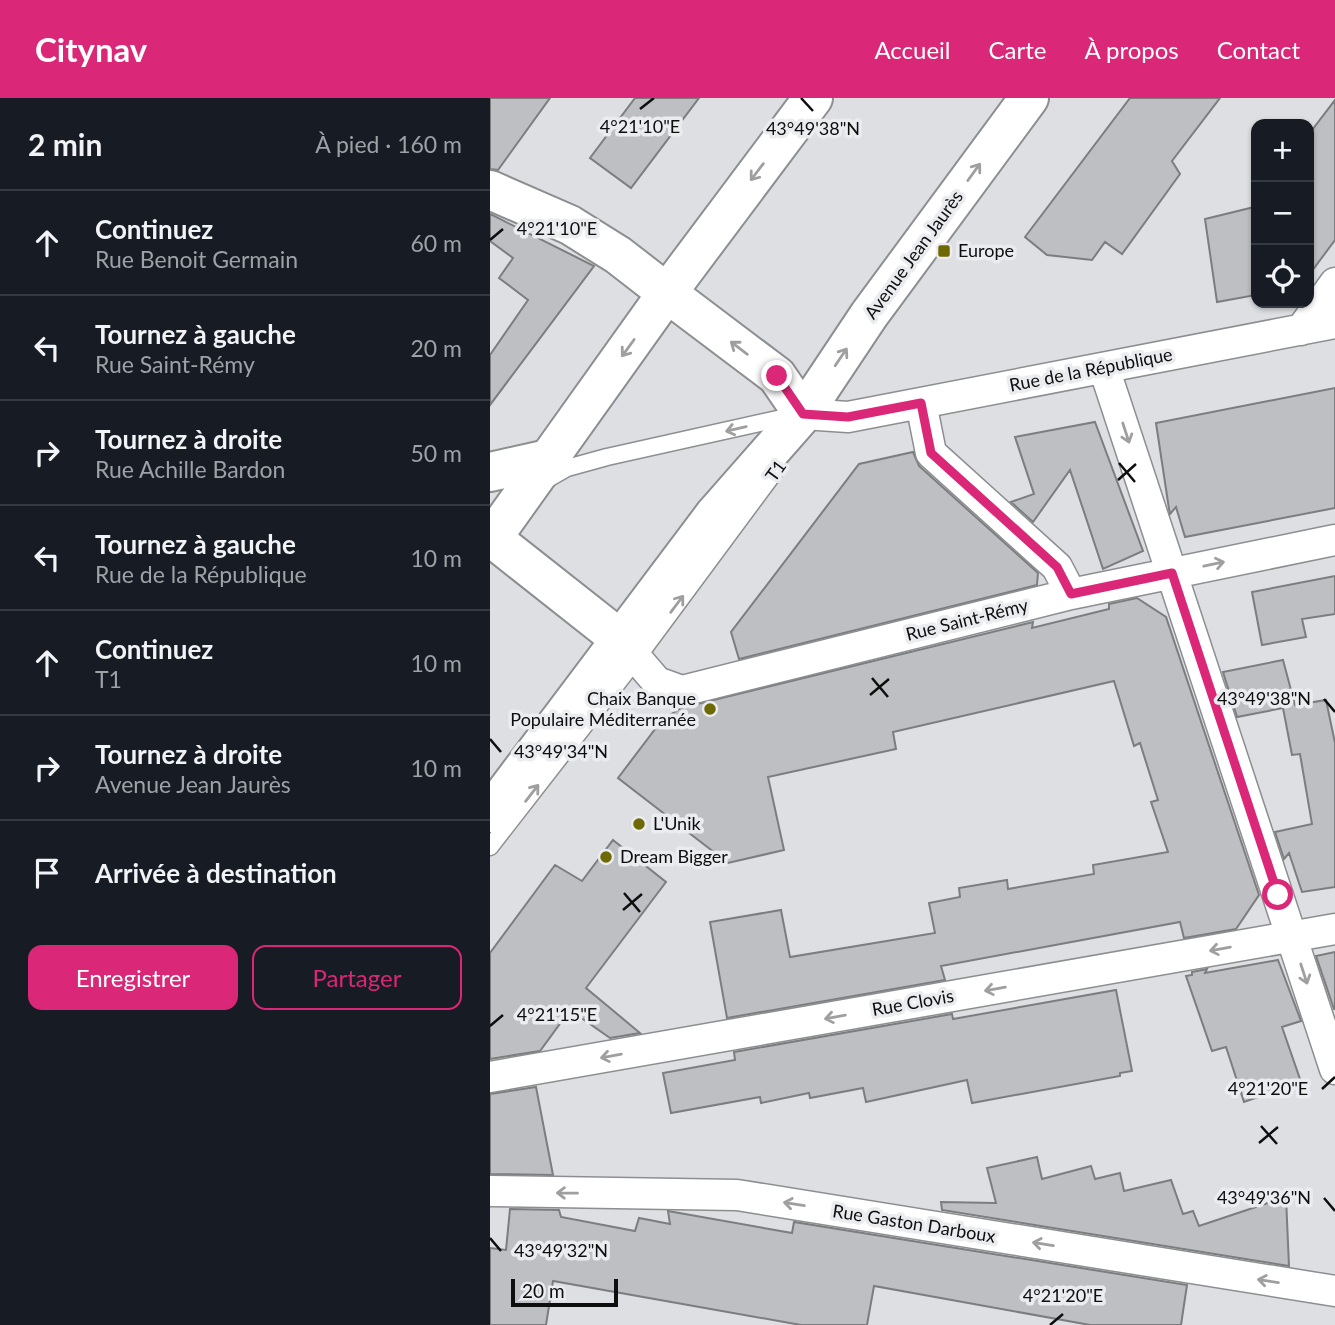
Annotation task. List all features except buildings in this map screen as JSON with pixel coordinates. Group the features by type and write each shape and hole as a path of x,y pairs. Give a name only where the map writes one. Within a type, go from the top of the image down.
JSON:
{"main road":[{"path":"628,649 491,534 524,494 667,293 813,98"},
{"name":"Avenue Jean Jaurès","path":"490,813 628,649 715,514 806,422 869,315 1028,98"},
{"path":"490,190 570,225 618,255 777,376 806,422"},
{"path":"490,472 548,459"}],"street":[{"path":"1301,330 1335,284"},
{"name":"Rue de la République","path":"806,422 848,417 1335,323"},
{"path":"1104,368 1335,1069"},
{"path":"921,403 931,453 1057,567 1071,594"},
{"name":"Rue Saint-Rémy","path":"628,649 657,682 682,691 1071,594 1335,540"},
{"name":"Rue Clovis","path":"490,1077 1335,929"},
{"name":"Rue Gaston Darboux","path":"490,1191 737,1195 1335,1292"}],"lane":[{"path":"524,494 566,468 806,422"},
{"path":"490,847 628,649"}],"place":[{"name":"Europe","path":"944,251"},
{"name":"Chaix Banque Populaire Méditerranée","path":"710,709"},
{"name":"L'Unik","path":"639,824"},
{"name":"Dream Bigger","path":"606,857"}],"route":[{"path":"777,376 803,414 848,417 921,403 931,453 1057,567 1071,594 1172,573 1278,895"}]}
